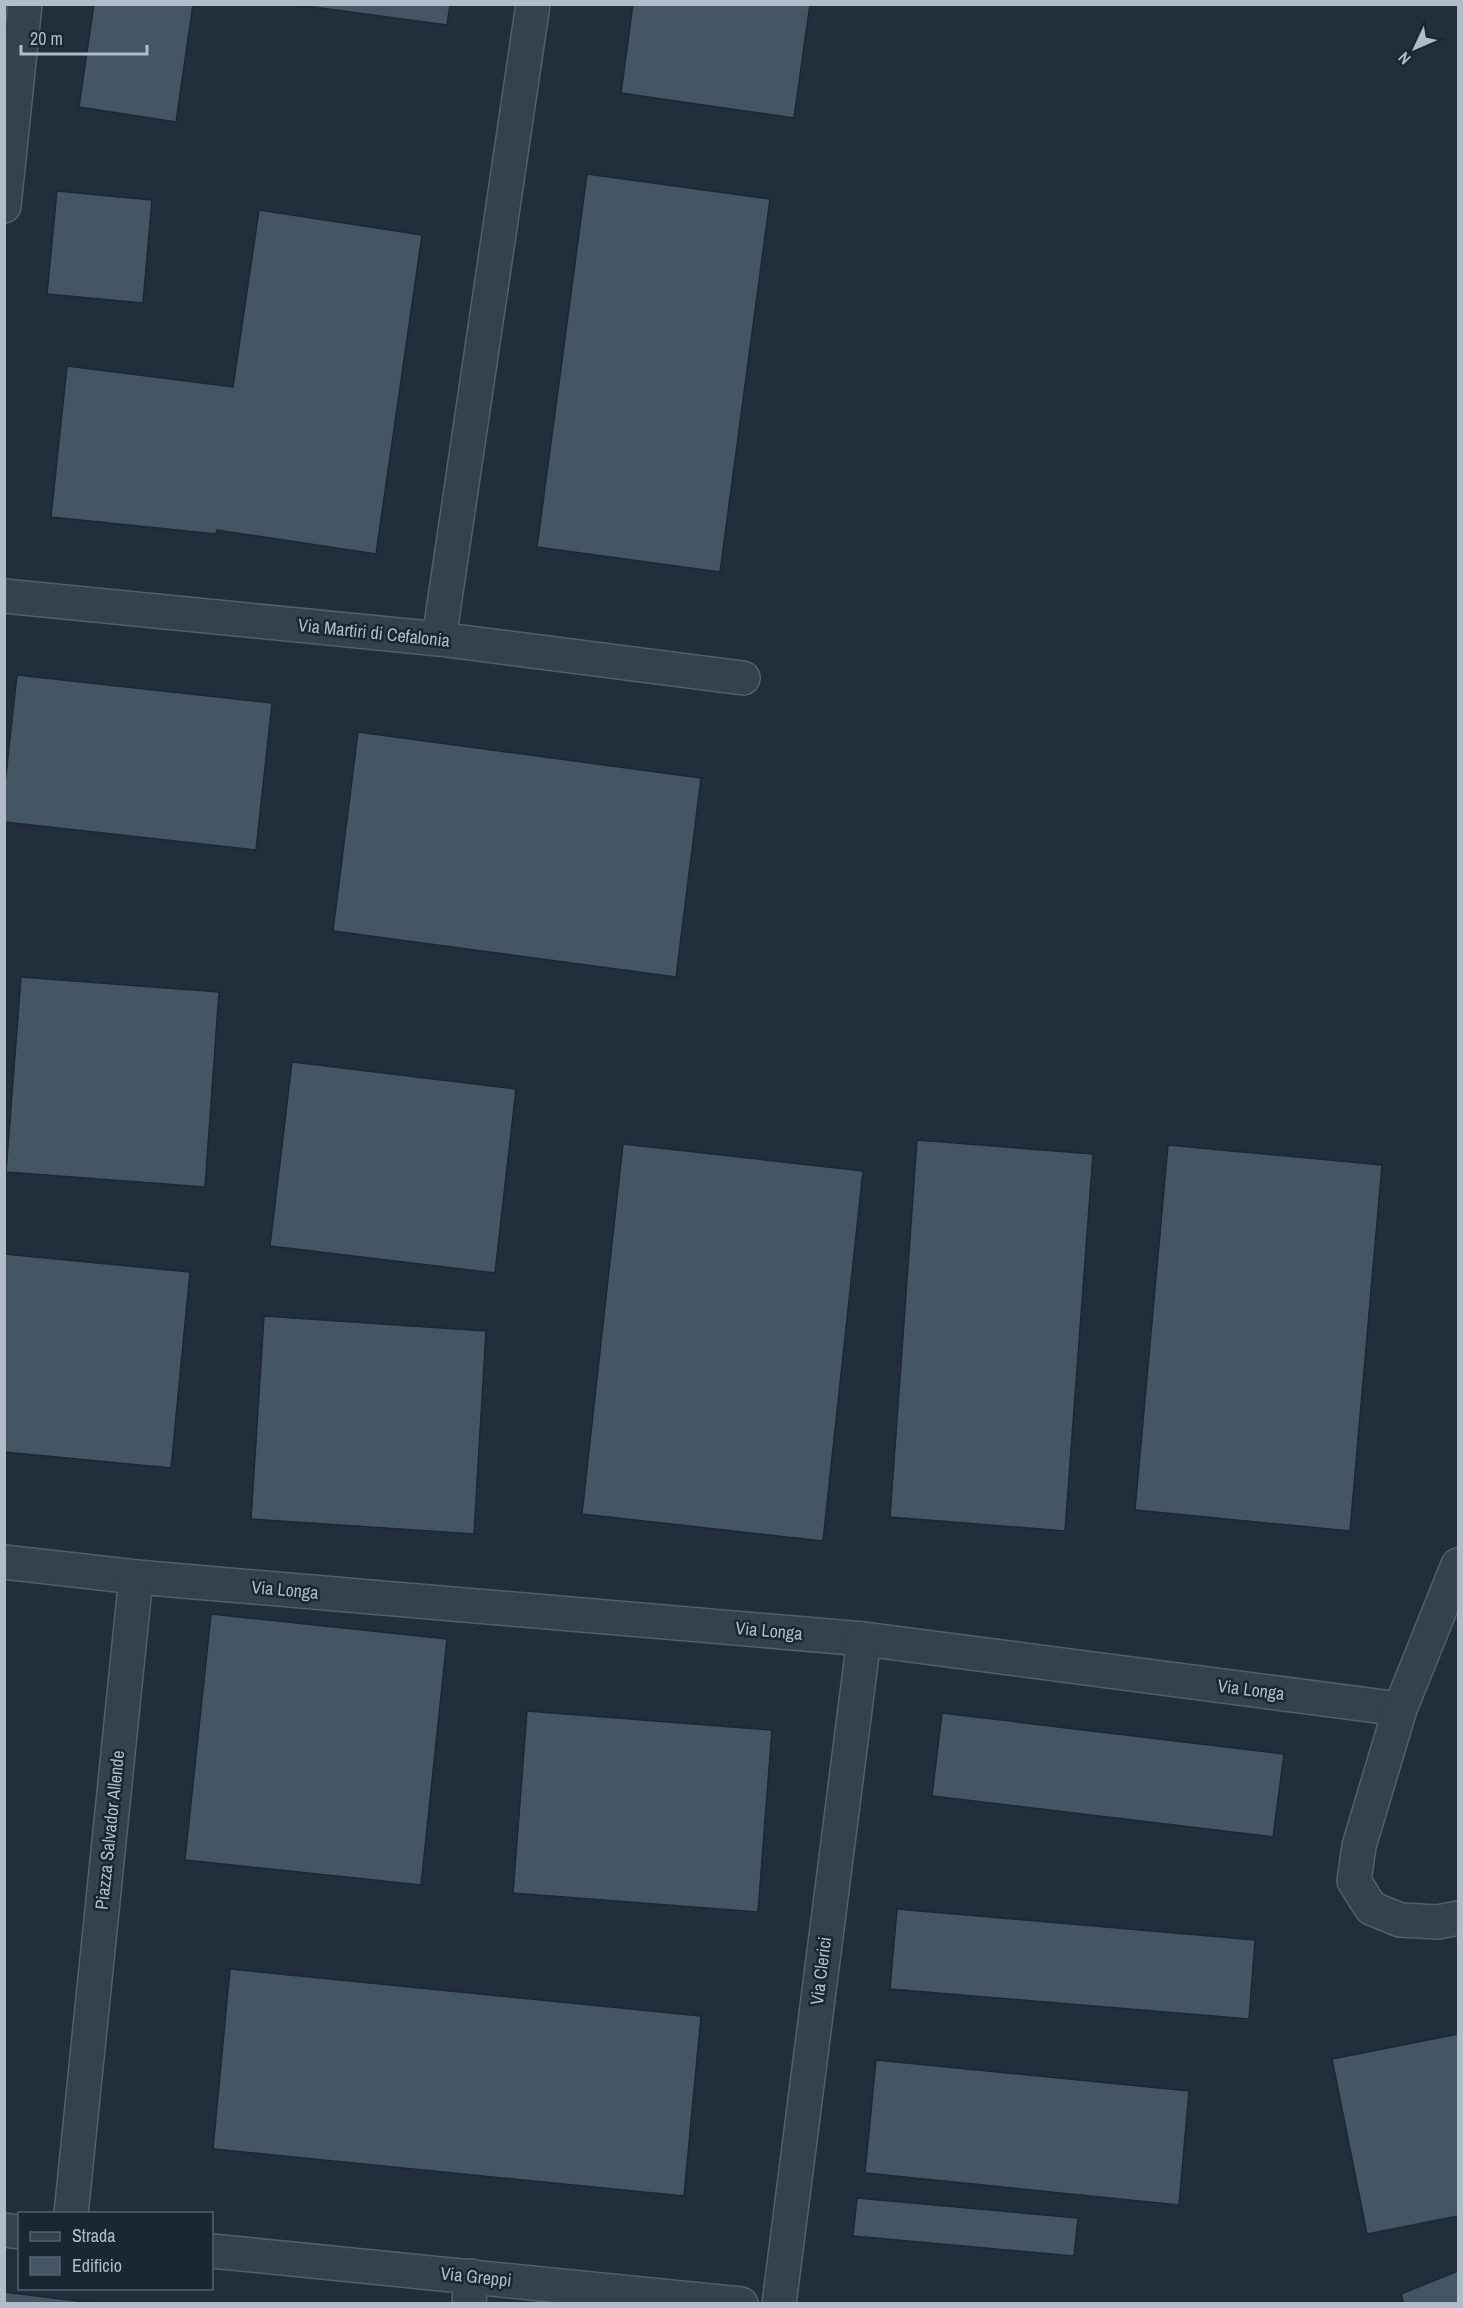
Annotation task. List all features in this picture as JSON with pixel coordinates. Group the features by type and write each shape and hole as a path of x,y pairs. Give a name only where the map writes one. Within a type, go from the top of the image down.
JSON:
{"street":[{"path":"4,206 25,4"},
{"path":"439,639 532,4"},
{"name":"Via Martiri di Cefalonia","path":"4,596 439,639 743,678"},
{"path":"4,1562 136,1577"},
{"path":"1448,1920 1400,1920 1371,1908 1354,1881 1359,1846 1400,1709 1458,1565"},
{"name":"Via Longa","path":"136,1577 864,1639 1400,1709"},
{"name":"Piazza Salvador Allende","path":"71,2212 136,1577"},
{"name":"Via Clerici","path":"779,2304 864,1639"},
{"name":"Via Greppi","path":"213,2251 470,2290 741,2304"}],"building":[{"path":"94,4 193,4 176,122 79,107"},
{"path":"291,4 450,4 447,25"},
{"path":"633,4 810,4 794,118 621,93"},
{"path":"587,174 770,199 720,572 537,547"},
{"path":"57,191 152,200 143,303 47,294"},
{"path":"259,210 422,235 376,554 217,530 216,534 51,517 67,366 233,387"},
{"path":"17,675 272,703 256,850 4,822 4,793"},
{"path":"358,732 701,778 676,977 333,931"},
{"path":"21,977 219,992 205,1187 6,1172"},
{"path":"292,1062 516,1089 495,1273 270,1246"},
{"path":"917,1140 1093,1154 1065,1531 890,1517"},
{"path":"623,1144 863,1171 823,1541 582,1514"},
{"path":"1168,1145 1382,1165 1350,1531 1135,1510"},
{"path":"4,1254 190,1272 171,1468 4,1452"},
{"path":"264,1316 486,1331 474,1534 251,1519"},
{"path":"211,1614 447,1639 421,1885 185,1860"},
{"path":"527,1711 772,1730 758,1912 513,1893"},
{"path":"942,1713 1284,1754 1273,1837 932,1796"},
{"path":"897,1909 1255,1940 1249,2019 890,1989"},
{"path":"230,1969 701,2016 684,2196 213,2149"},
{"path":"1458,2034 1458,2216 1367,2234 1332,2059"},
{"path":"876,2060 1189,2091 1179,2205 865,2173"},
{"path":"857,2198 1078,2218 1074,2256 853,2236"},
{"path":"1458,2271 1458,2304 1404,2304 1401,2294"},
{"path":"4,2292 93,2303 93,2304 4,2304"}]}
